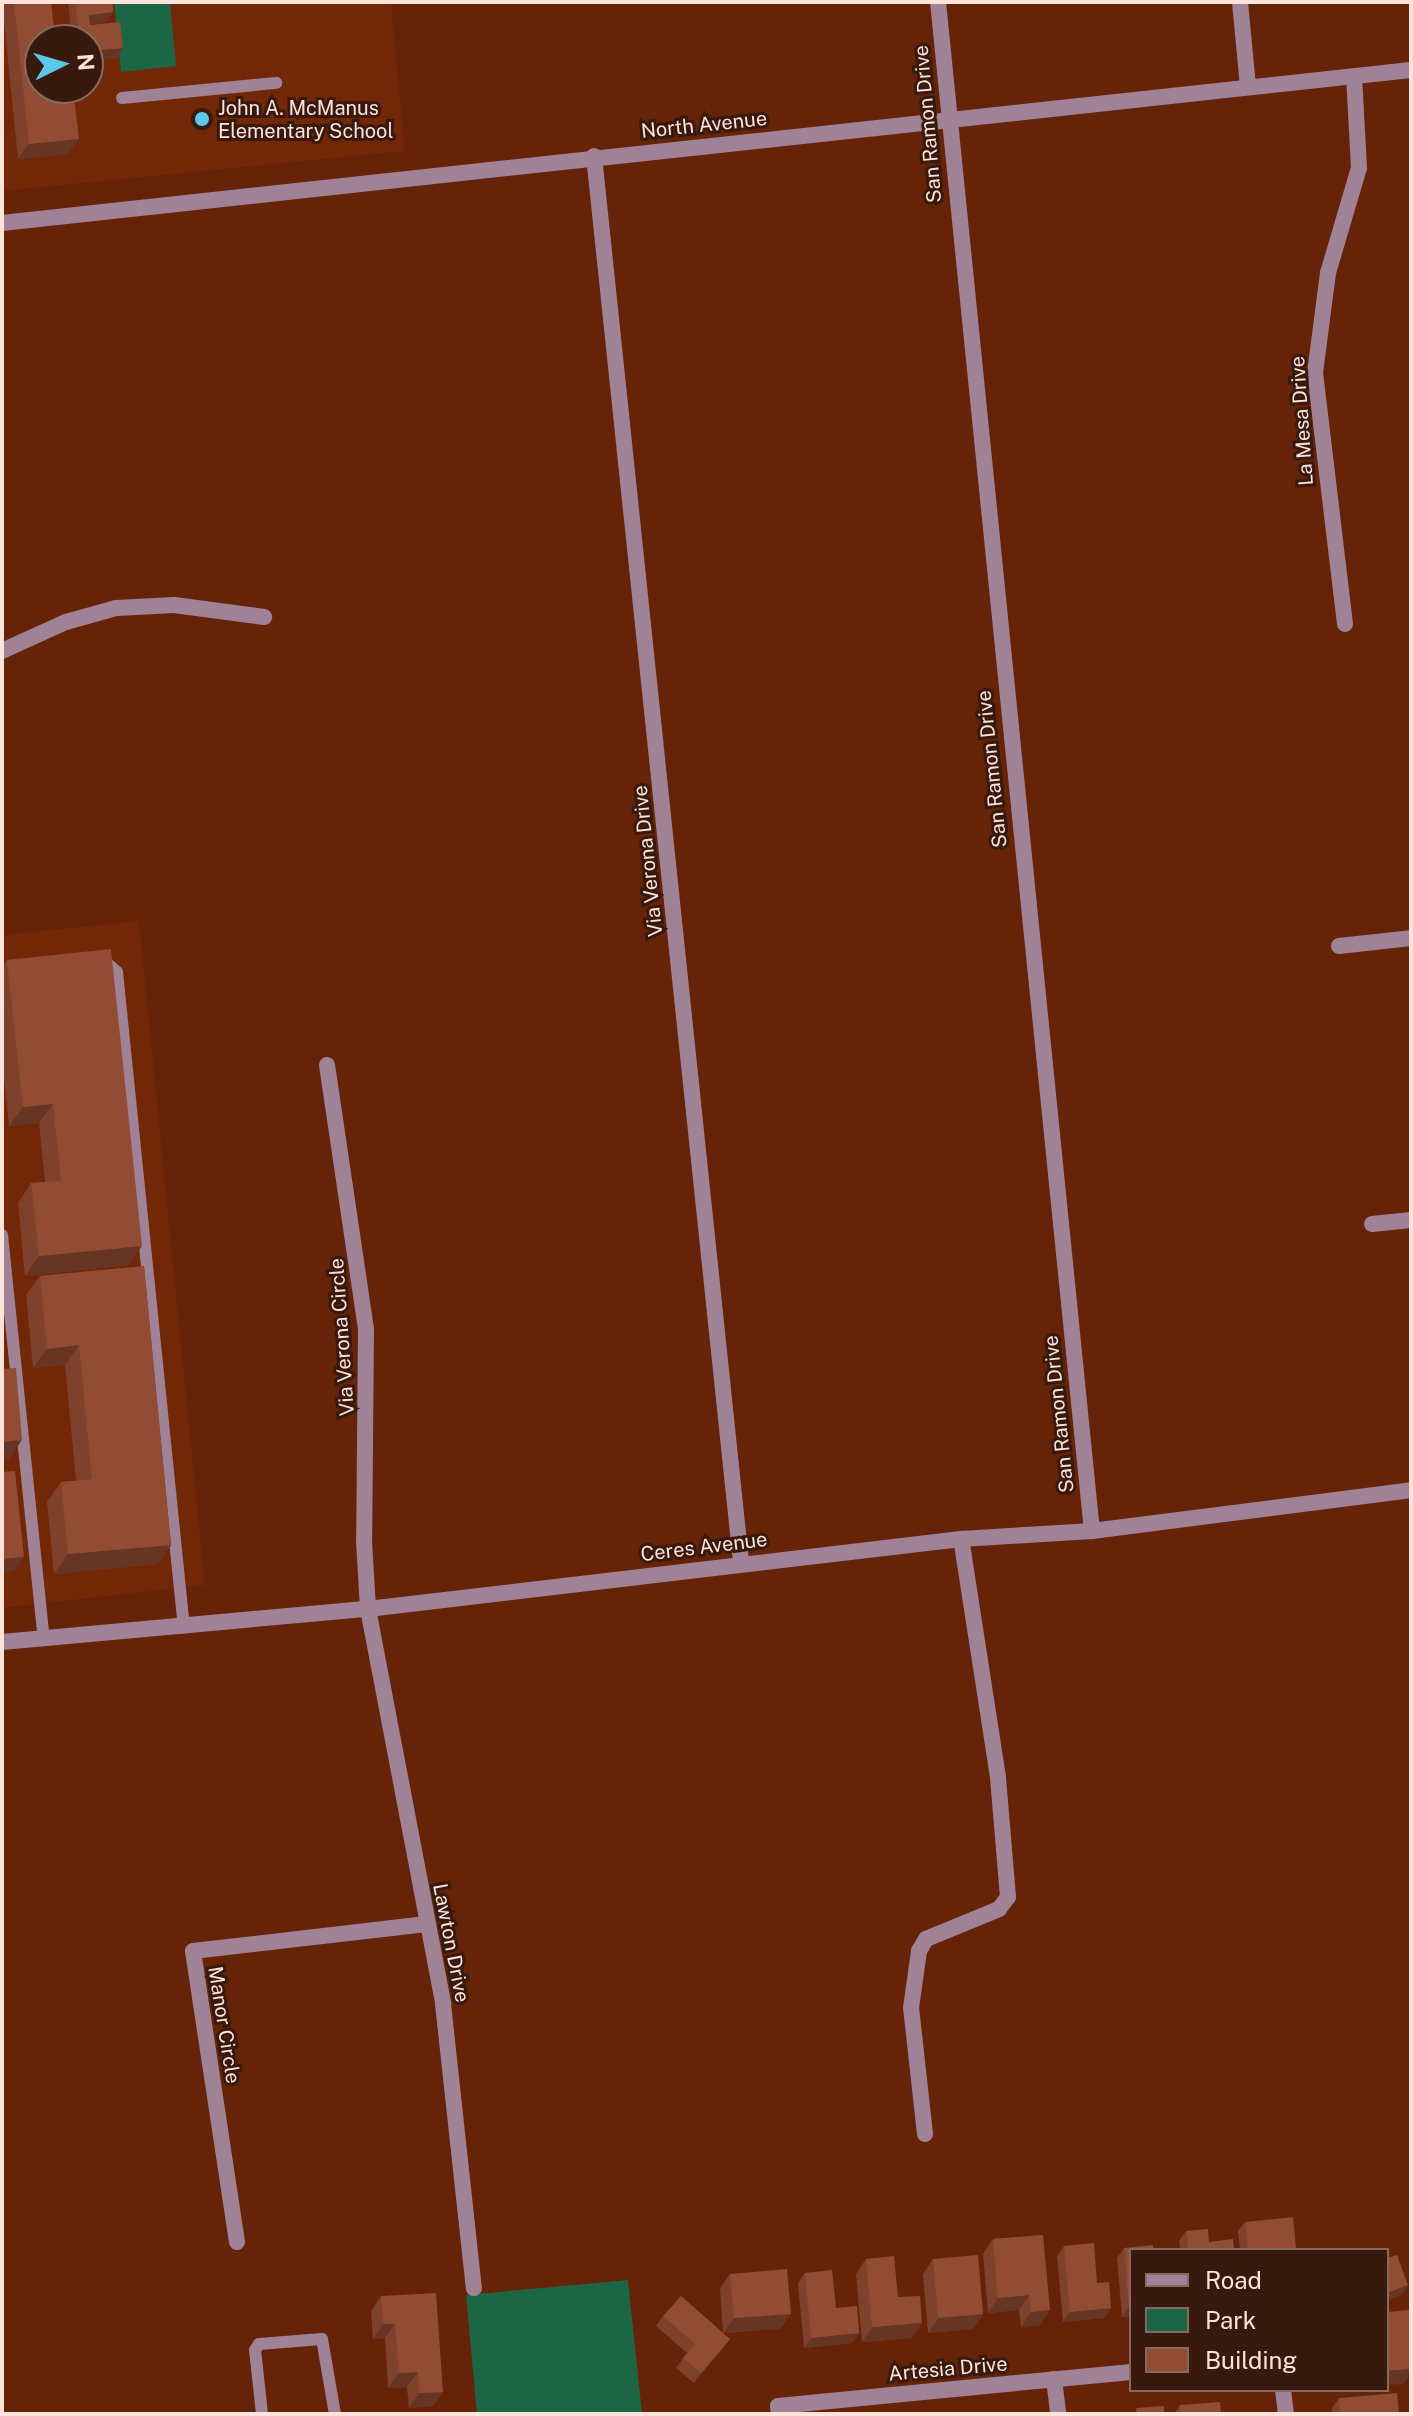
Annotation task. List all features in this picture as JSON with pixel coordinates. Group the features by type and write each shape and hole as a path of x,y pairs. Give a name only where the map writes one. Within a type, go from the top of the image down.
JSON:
{"street":[{"name":"San Ramon Drive","path":"938,2 1092,1531"},
{"path":"1240,2 1248,87"},
{"name":"North Avenue","path":"2,223 594,156 1411,70"},
{"name":"La Mesa Drive","path":"1345,624 1315,373 1328,273 1359,168 1354,76"},
{"name":"Via Verona Drive","path":"594,156 741,1562"},
{"path":"2,651 66,622 116,608 174,605 264,617"},
{"path":"1339,946 1411,938"},
{"name":"Via Verona Circle","path":"327,1065 366,1330 364,1541 368,1609"},
{"path":"1372,1224 1411,1220"},
{"name":"Ceres Avenue","path":"2,1642 184,1628 368,1609 741,1562 961,1539 1092,1531 1411,1490"},
{"path":"925,2134 911,2008 919,1951 926,1939 999,1909 1008,1897 998,1777 961,1539"},
{"name":"Lawton Drive","path":"368,1609 443,2004 474,2288"},
{"name":"Manor Circle","path":"237,2242 193,1951 426,1924"},
{"name":"Artesia Drive","path":"779,2414 778,2406 1129,2372"},
{"path":"1054,2379 1058,2414"},
{"path":"1283,2392 1286,2414"}],"lane":[{"path":"122,98 276,83"},
{"path":"81,954 107,960 117,972 184,1628"},
{"path":"2,1235 4,1282 17,1376 44,1639"},
{"path":"2,1377 17,1376"},
{"path":"262,2414 255,2350 259,2344 322,2339 327,2342 335,2414"}],"shaded area":[{"name":"John A. McManus Elementary School","path":"2,2 391,2 405,151 2,191"},
{"path":"139,921 205,1585 2,1608 2,935"}],"green space":[{"path":"114,2 170,2 176,66 121,72"},
{"path":"628,2280 642,2414 477,2414 466,2295"}],"building":[{"path":"14,2 51,2 53,24 24,24 24,97"},
{"path":"76,2 112,2 113,12 89,15 90,24 78,24"},
{"path":"120,22 123,48 104,50 104,24 100,24"},
{"path":"25,104 75,104 79,139 29,144"},
{"path":"111,949 142,1246 39,1256 31,1183 61,1181 53,1104 23,1107 7,960"},
{"path":"144,1266 171,1545 68,1554 61,1482 92,1479 79,1345 47,1349 40,1276"},
{"path":"16,1368 22,1440 2,1442 2,1369"},
{"path":"15,1471 24,1557 2,1559 2,1472"},
{"path":"1293,2217 1296,2248 1248,2248 1245,2222"},
{"path":"1208,2229 1209,2242 1233,2239 1234,2248 1188,2248 1186,2231"},
{"path":"1043,2235 1050,2310 1031,2312 1029,2295 998,2298 993,2239"},
{"path":"1094,2243 1097,2283 1109,2282 1111,2308 1070,2312 1064,2246"},
{"path":"1153,2245 1153,2248 1129,2248 1129,2307 1124,2248"},
{"path":"978,2255 983,2314 938,2318 933,2259"},
{"path":"1397,2255 1408,2285 1389,2292 1389,2257"},
{"path":"894,2256 898,2297 920,2296 922,2323 872,2327 866,2259"},
{"path":"787,2269 791,2314 734,2318 730,2274"},
{"path":"832,2270 836,2308 857,2306 859,2333 811,2338 805,2273"},
{"path":"436,2293 443,2392 419,2393 418,2372 399,2373 395,2324 383,2324 381,2296"},
{"path":"681,2296 730,2339 701,2373 683,2358 695,2344 663,2316"},
{"path":"1409,2310 1411,2369 1389,2371 1389,2312"},
{"path":"1397,2393 1399,2414 1340,2414 1339,2398"},
{"path":"1220,2402 1221,2414 1181,2414 1180,2405"},
{"path":"1164,2406 1164,2414 1137,2414 1136,2408"}],"place":[{"name":"John A. McManus Elementary School","path":"202,119"}]}
